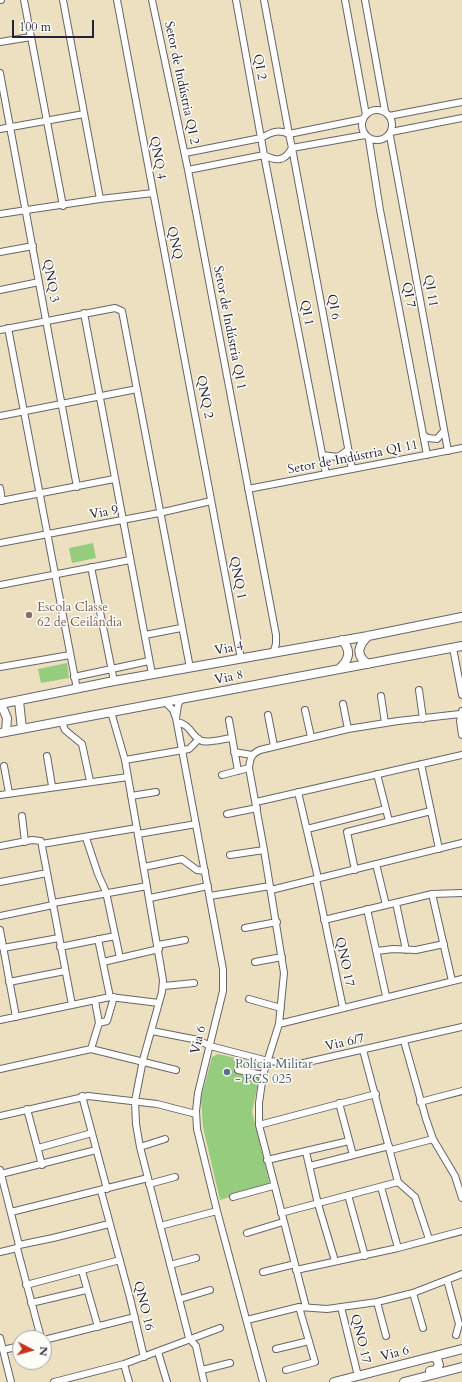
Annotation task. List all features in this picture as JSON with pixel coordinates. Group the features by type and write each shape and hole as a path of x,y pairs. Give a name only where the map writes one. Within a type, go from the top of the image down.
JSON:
{"main road":[{"name":"Via 4","path":"0,702 19,701 114,681 368,636 462,617"},
{"path":"368,636 359,648 361,658 368,664"},
{"path":"339,669 347,661 349,655 347,645 342,640"},
{"name":"Via 8","path":"3,733 462,646"},
{"path":"19,701 22,729"},
{"path":"0,702 6,713 3,733"},
{"name":"Via 6","path":"334,1382 462,1349"},
{"path":"395,1382 404,1378 436,1370 439,1363 437,1359 433,1357"},
{"path":"404,1382 462,1367"}],"street":[{"path":"24,0 63,206"},
{"path":"63,0 100,199"},
{"name":"QNQ 4","path":"0,214 63,206 100,199 153,193 117,0"},
{"name":"Setor de Indústria QI 2","path":"152,0 188,170"},
{"name":"QI 2","path":"236,0 261,138"},
{"path":"188,170 264,156 273,160 282,160 288,155 292,148 264,0"},
{"path":"344,0 364,117 361,126 367,137"},
{"path":"365,0 387,114 392,124 390,134"},
{"path":"0,42 31,37"},
{"name":"QNQ 3","path":"0,73 77,487"},
{"path":"185,153 261,138 274,131 282,130 289,134 364,117 376,109 387,114 462,102"},
{"path":"0,128 84,114"},
{"path":"292,148 367,137 379,141 390,134 462,118"},
{"name":"QI 11","path":"390,134 448,451"},
{"name":"QI 7","path":"367,137 427,455"},
{"path":"261,138 264,156"},
{"name":"QI 6","path":"292,148 352,469"},
{"name":"QI 1","path":"264,156 326,474"},
{"name":"Setor de Indústria QI 1","path":"188,170 248,489"},
{"name":"QNQ","path":"153,193 174,297"},
{"name":"QNQ 3","path":"0,252 33,246"},
{"path":"0,290 39,282"},
{"name":"QNQ 2","path":"174,297 212,501"},
{"path":"0,330 115,308 119,309 123,315 159,513 190,668"},
{"path":"84,313 114,479 152,674"},
{"path":"8,328 77,689"},
{"path":"0,416 137,389"},
{"path":"423,435 428,438 437,439 444,431"},
{"name":"Setor de Indústria QI 11","path":"248,489 462,448"},
{"path":"322,455 338,457 348,450"},
{"path":"0,488 1,501 114,479"},
{"path":"248,489 276,635 274,653"},
{"name":"Via 9","path":"0,543 123,521 212,501"},
{"name":"QNQ 1","path":"212,501 241,659"},
{"path":"0,585 130,560"},
{"path":"91,567 114,681"},
{"path":"145,635 181,628"},
{"path":"276,635 287,650"},
{"path":"453,648 462,695"},
{"path":"0,667 70,655"},
{"path":"74,677 149,661"},
{"path":"420,690 423,719"},
{"path":"381,696 386,722"},
{"path":"181,699 178,704 176,720 187,725 199,739 207,742 231,738"},
{"name":"Via 6","path":"166,702 173,710 176,720 222,959 224,982 198,1093 196,1114 200,1145 263,1382"},
{"path":"343,704 348,729"},
{"path":"305,710 310,738"},
{"path":"111,712 126,760 137,831 159,947 164,986 143,1060 135,1101 136,1124 140,1147 189,1338 196,1346 204,1382"},
{"path":"286,1370 314,1362 296,1270 273,1186 259,1124 259,1103 263,1075 279,1024 284,973 277,922 248,768 254,752 348,729 386,722 423,719 461,713 462,735"},
{"path":"268,715 274,746"},
{"path":"228,720 238,771"},
{"path":"62,722 64,730 82,744 90,781"},
{"path":"126,760 189,749 199,739"},
{"path":"234,752 252,755"},
{"path":"227,814 298,792 462,755"},
{"path":"47,756 52,786"},
{"path":"421,764 439,849"},
{"path":"4,766 9,793"},
{"path":"222,774 248,768"},
{"path":"377,774 389,821"},
{"path":"0,795 52,786 128,777"},
{"path":"131,796 156,792"},
{"name":"QNO 17","path":"298,792 307,829 324,920 343,1008"},
{"path":"307,829 386,809"},
{"path":"347,832 431,811"},
{"path":"22,816 25,842"},
{"path":"343,820 355,870"},
{"path":"42,844 196,824"},
{"path":"86,838 98,874 106,892 120,958"},
{"path":"0,846 38,840 42,844 72,1005"},
{"path":"210,896 270,888 355,870 462,843"},
{"path":"230,855 264,850"},
{"path":"144,867 182,860 197,870 205,871"},
{"path":"376,864 386,905"},
{"path":"0,882 47,873"},
{"path":"0,916 106,892 147,886"},
{"path":"150,898 208,886"},
{"path":"324,920 432,894 462,893"},
{"path":"432,894 452,981"},
{"path":"396,903 406,950"},
{"path":"367,909 386,996"},
{"path":"245,928 277,922"},
{"path":"0,930 3,948 2,957 16,1017"},
{"path":"60,947 115,936"},
{"path":"3,948 59,938"},
{"path":"98,939 112,997 107,1021 99,1023"},
{"path":"103,962 185,940"},
{"path":"377,951 393,949 416,950 444,944"},
{"path":"255,962 282,957"},
{"path":"9,982 65,972"},
{"name":"QNO 17","path":"279,1024 386,996 462,979"},
{"path":"164,986 194,983"},
{"path":"0,1020 112,997 159,1003"},
{"path":"249,999 281,1008"},
{"path":"91,1049 99,1023 95,1001"},
{"name":"Via 6/7","path":"152,1031 198,1040 210,1046 268,1061 286,1064 299,1064 462,1027"},
{"path":"404,1040 420,1102 433,1139 455,1176 462,1198"},
{"path":"0,1069 91,1049 143,1060 176,1070"},
{"path":"363,1050 376,1094 398,1182 415,1197 429,1239"},
{"path":"238,1070 263,1075"},
{"path":"420,1102 462,1091"},
{"path":"259,1124 376,1094"},
{"path":"0,1116 82,1096 135,1101 196,1114"},
{"name":"QNO 16","path":"82,1096 96,1150 109,1224 120,1260 144,1357"},
{"path":"339,1103 353,1155"},
{"path":"27,1109 42,1165"},
{"path":"38,1148 92,1133"},
{"path":"140,1147 165,1139"},
{"path":"310,1166 353,1155 433,1139"},
{"path":"267,1160 349,1141"},
{"path":"39,1330 26,1285 0,1172 42,1165 96,1150"},
{"path":"306,1152 318,1204 335,1261"},
{"path":"10,1212 104,1190 175,1177"},
{"path":"281,1213 398,1182"},
{"path":"233,1197 273,1186"},
{"path":"381,1187 398,1248"},
{"path":"348,1195 365,1256"},
{"path":"160,1226 217,1211"},
{"path":"247,1233 284,1222"},
{"path":"0,1252 18,1246 109,1224"},
{"path":"296,1270 365,1256 462,1231"},
{"path":"170,1265 196,1258"},
{"path":"26,1285 120,1260"},
{"path":"264,1272 294,1264"},
{"path":"82,1271 86,1290 98,1327"},
{"name":"QNO 17","path":"247,1320 303,1307 319,1309 377,1302 413,1293 462,1274"},
{"path":"448,1280 459,1324 456,1335"},
{"path":"31,1303 86,1290"},
{"path":"180,1300 210,1290"},
{"path":"413,1293 423,1328"},
{"name":"QNO 17","path":"377,1302 386,1336"},
{"name":"QNO 17","path":"341,1307 358,1376"},
{"path":"52,1338 134,1317"},
{"path":"54,1382 124,1364 158,1352 189,1338 220,1328"},
{"path":"0,1338 11,1382"},
{"path":"276,1350 309,1341"},
{"path":"3,1350 12,1348"},
{"path":"158,1352 167,1382"},
{"path":"202,1370 230,1363"},
{"path":"124,1364 129,1382"},
{"path":"88,1374 90,1382"}],"green space":[{"path":"93,543 96,558 72,563 69,548"},
{"path":"67,663 69,678 41,683 38,669"},
{"path":"218,1054 262,1064 252,1112 270,1185 220,1200 203,1127 201,1098 212,1057"}],"place":[{"name":"Escola Classe 62 de Ceilândia","path":"29,615"},
{"name":"Polícia Militar - PCS 025","path":"227,1072"}]}
